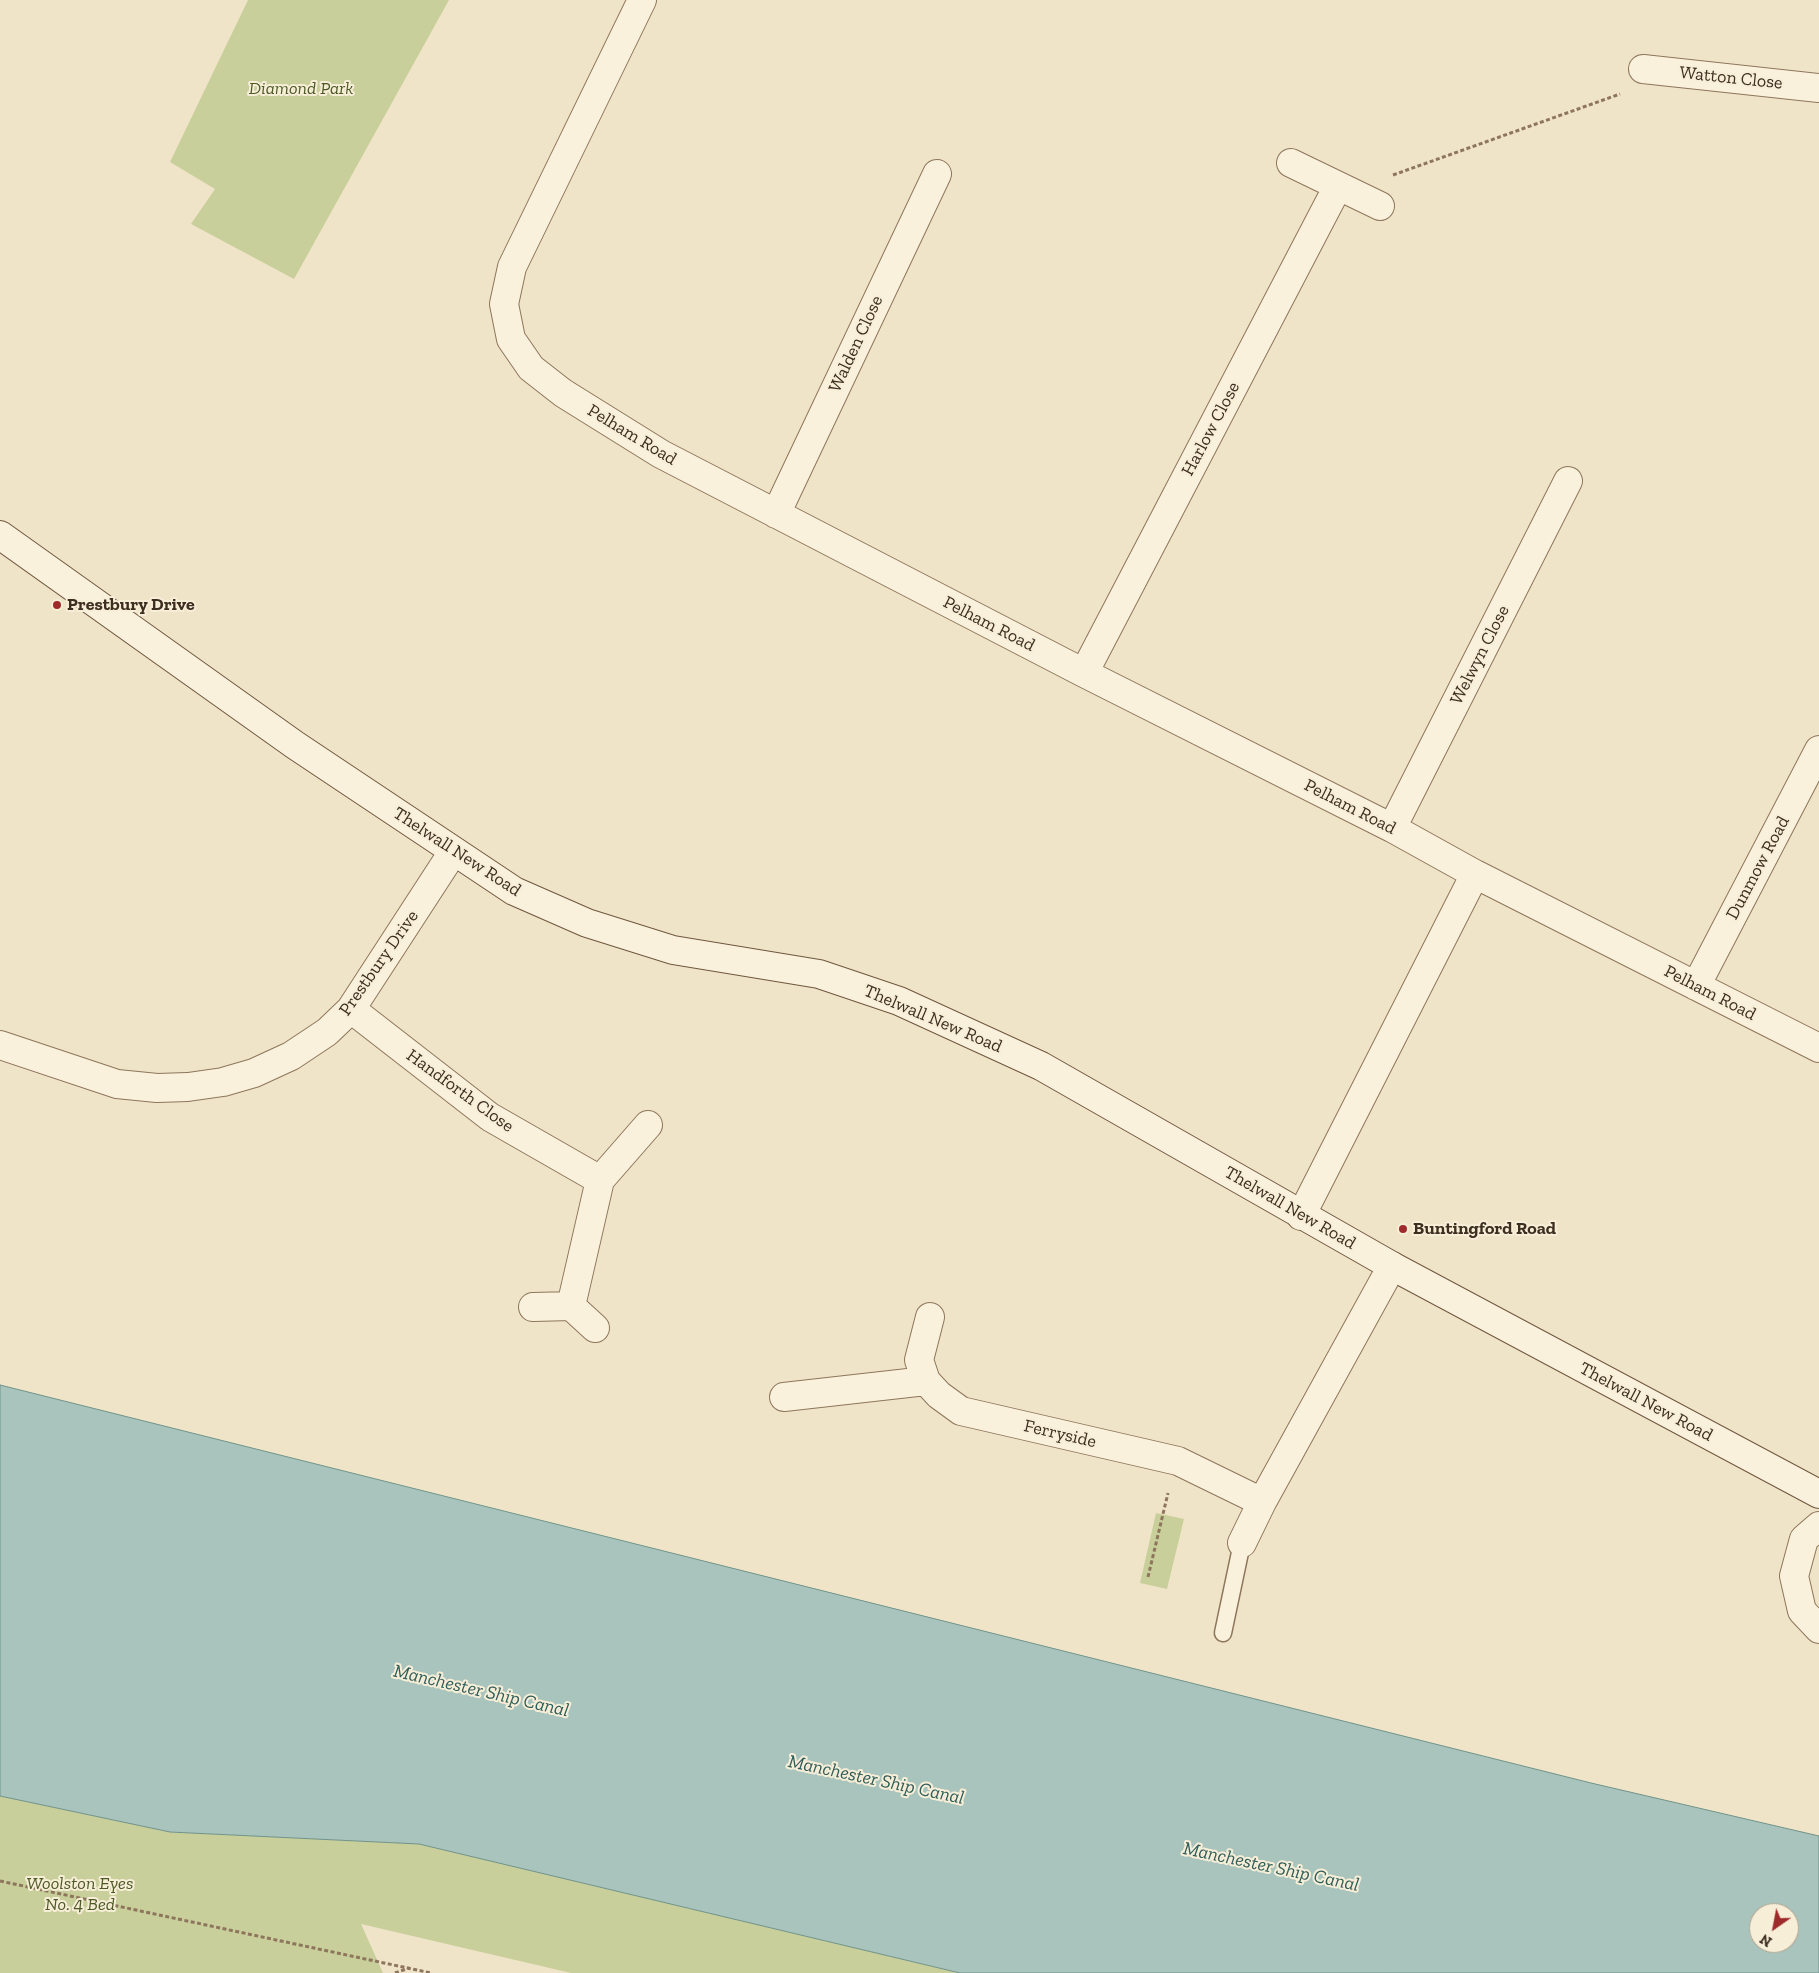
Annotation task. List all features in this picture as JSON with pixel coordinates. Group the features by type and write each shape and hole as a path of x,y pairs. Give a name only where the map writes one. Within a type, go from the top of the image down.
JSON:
{"street":[{"name":"Pelham Road","path":"642,0 512,267 504,304 511,339 530,368 563,393 661,454 1084,673 1392,828 1475,874 1819,1048"},
{"name":"Watton Close","path":"1643,69 1819,88"},
{"path":"1291,163 1380,206"},
{"name":"Walden Close","path":"776,514 937,174"},
{"name":"Harlow Close","path":"1084,673 1338,186"},
{"name":"Welwyn Close","path":"1392,828 1568,481"},
{"name":"Thelwall New Road","path":"0,535 295,745 514,891 587,923 673,950 819,974 899,1001 1041,1066 1158,1131 1301,1216 1819,1494"},
{"name":"Dunmow Road","path":"1696,986 1819,750"},
{"name":"Prestbury Drive","path":"0,1045 117,1084 157,1088 188,1087 223,1082 254,1073 292,1056 327,1032 351,1009 453,852"},
{"path":"1301,1216 1475,874"},
{"name":"Handforth Close","path":"351,1009 490,1117 600,1180"},
{"path":"572,1306 600,1180 648,1125"},
{"path":"1242,1543 1262,1502 1392,1266"},
{"path":"533,1307 572,1306 595,1328"},
{"path":"784,1397 926,1381 920,1360 930,1317"},
{"name":"Ferryside","path":"926,1381 939,1395 961,1411 1178,1461 1262,1502"},
{"path":"1819,1526 1804,1539 1794,1576 1802,1611 1819,1629"}],"lane":[{"path":"1222,1633 1242,1543"}],"path":[{"path":"1338,186 1393,175 1635,88 1643,69"},
{"path":"1148,1577 1169,1487 1178,1461"},
{"path":"0,1881 431,1973"},
{"path":"395,1973 410,1968"}],"green space":[{"name":"Diamond Park","path":"248,0 449,0 294,279 191,224 215,189 170,162"},
{"path":"1156,1513 1184,1519 1167,1589 1140,1583"},
{"name":"Woolston Eyes No. 4 Bed","path":"0,1796 170,1832 419,1844 960,1973 571,1973 361,1924 383,1973 0,1973"}],"water":[{"name":"Manchester Ship Canal","path":"0,1385 1591,1783 1819,1836 1819,1973 960,1973 419,1844 170,1832 0,1796"}],"place":[{"name":"Prestbury Drive","path":"57,605"},
{"name":"Buntingford Road","path":"1403,1229"}]}
